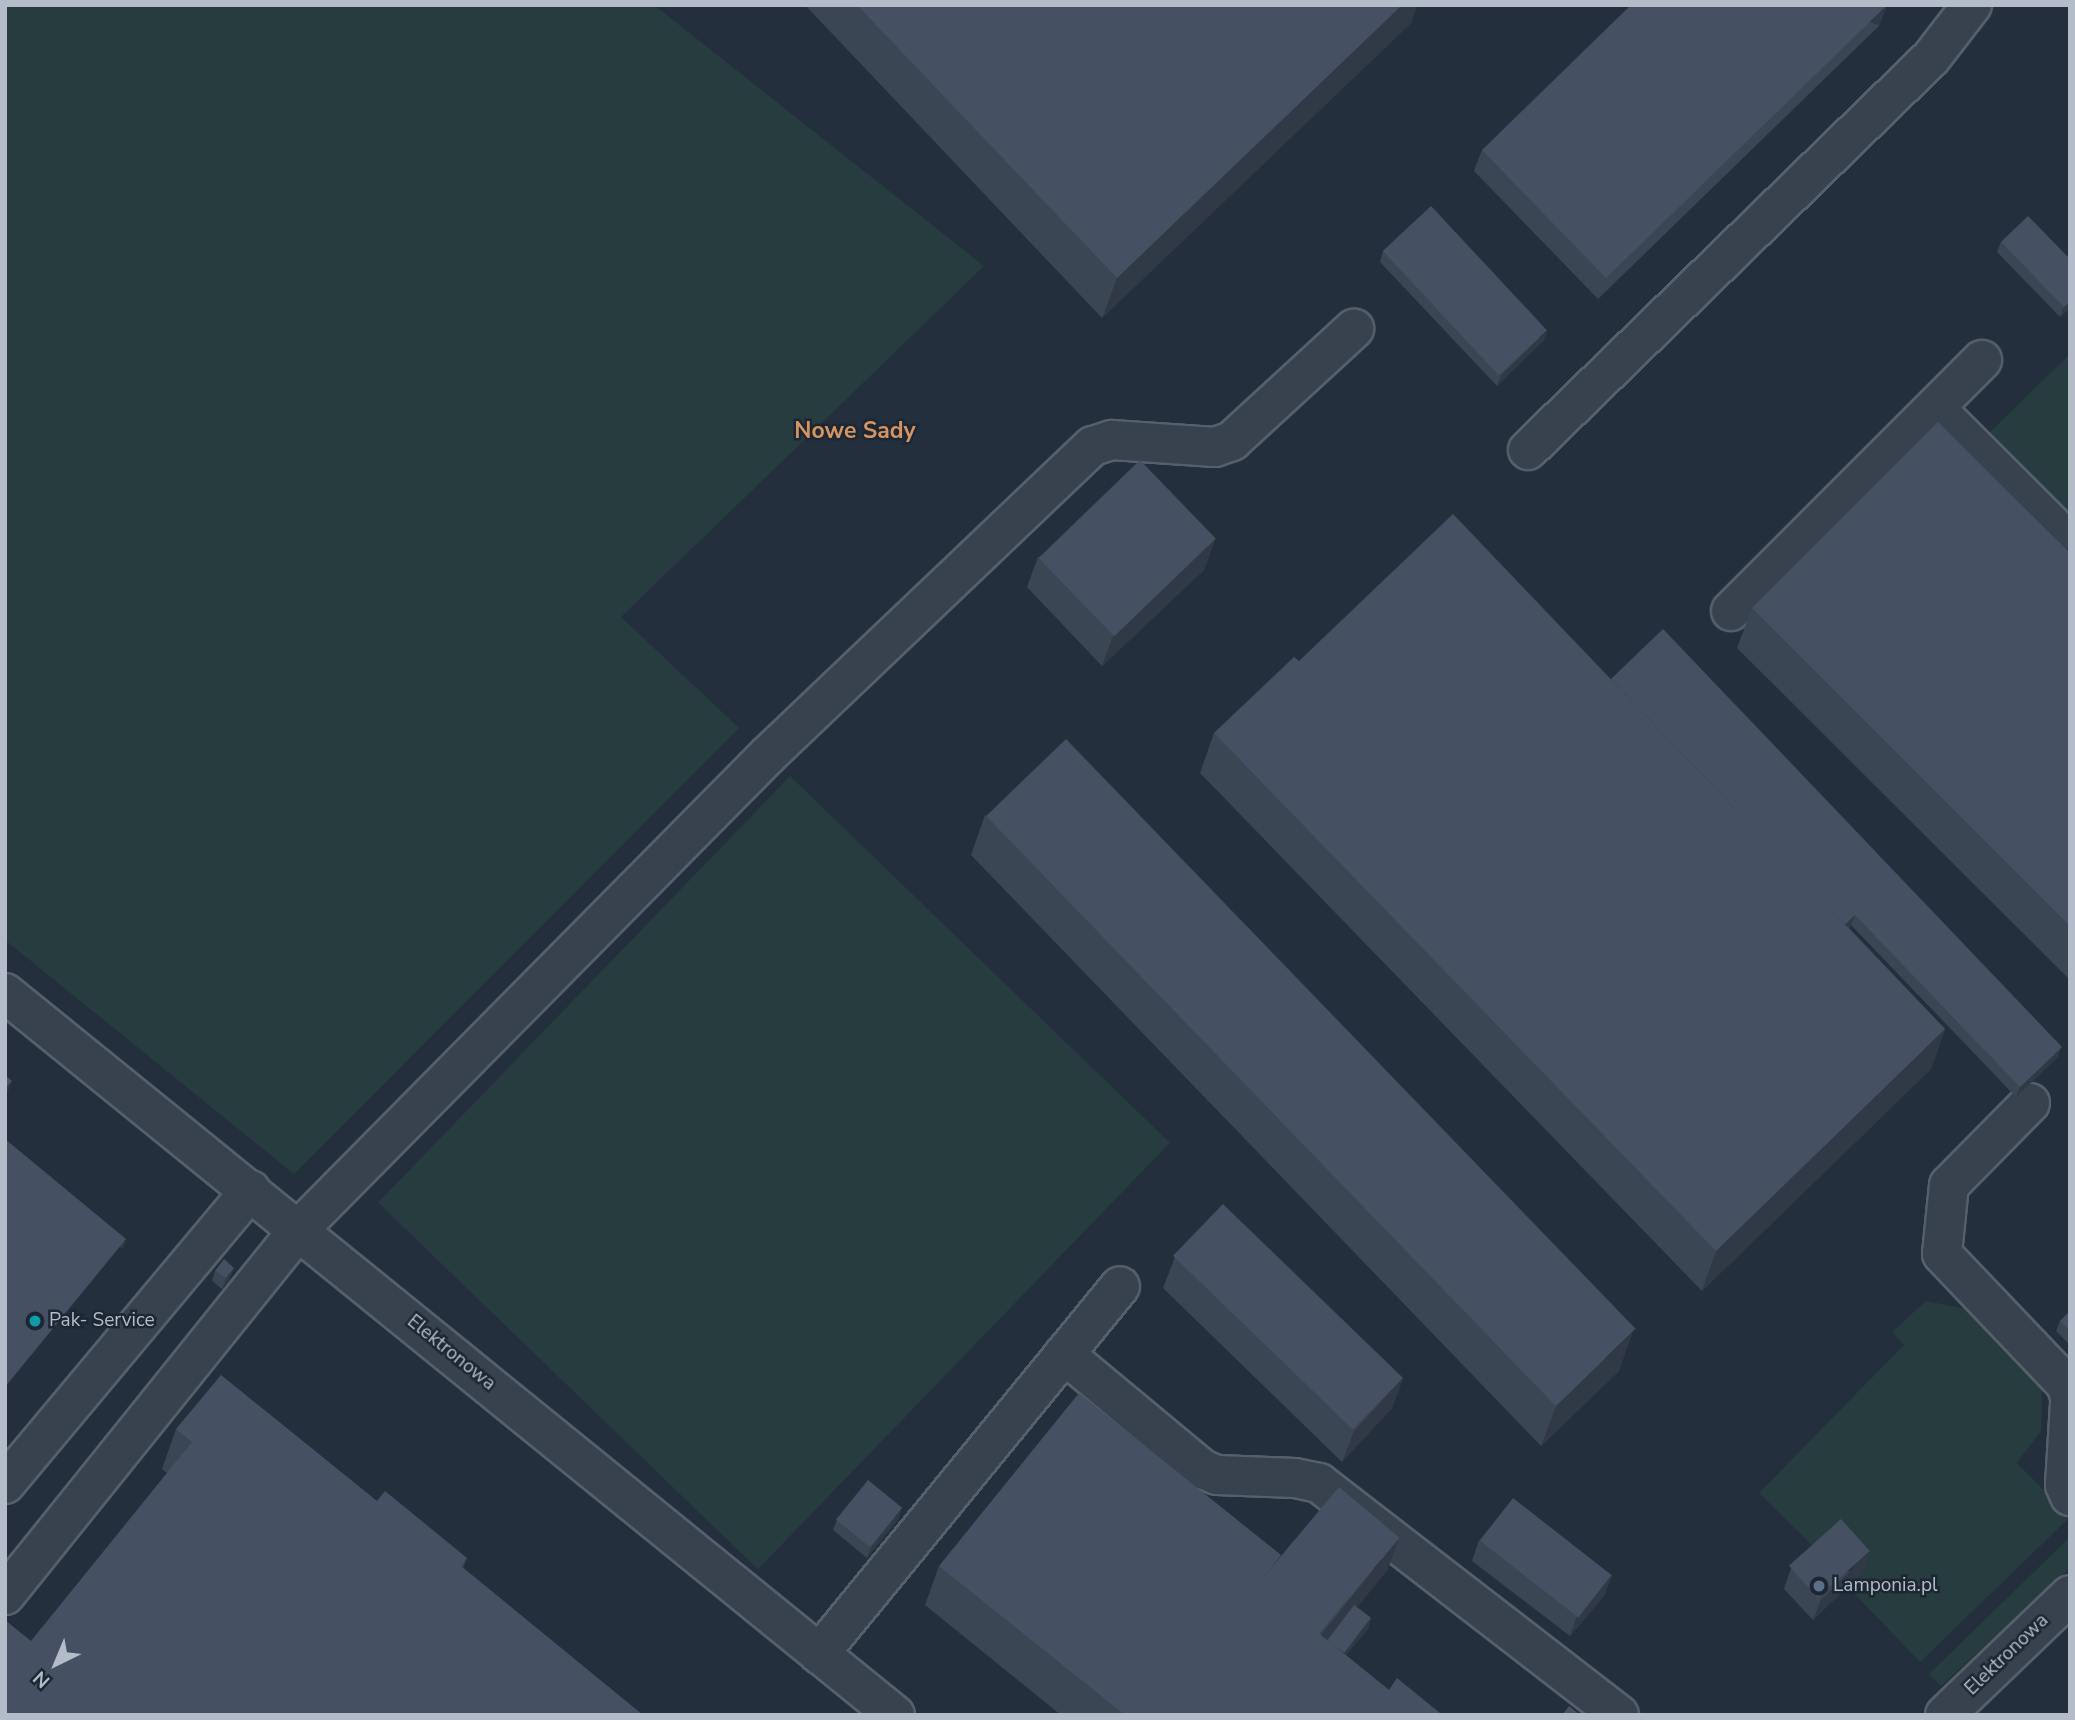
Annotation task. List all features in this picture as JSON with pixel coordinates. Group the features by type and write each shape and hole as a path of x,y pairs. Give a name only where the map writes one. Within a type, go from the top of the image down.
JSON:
{"street":[{"path":"1528,450 1931,58 1972,5"},
{"path":"5,1595 299,1229 768,755 1093,446 1112,440 1215,447 1232,441 1354,329"},
{"path":"1731,611 1982,360"},
{"path":"1935,408 2070,543"},
{"name":"Elektronowa","path":"5,993 299,1229 892,1714"},
{"path":"2030,1103 1949,1185 1942,1254 2066,1384 2070,1397"},
{"path":"5,1484 251,1190"},
{"path":"819,1654 1120,1286"},
{"path":"1064,1354 1202,1469 1217,1475 1295,1478 1320,1483 1619,1715"},
{"path":"2070,1403 2066,1485 2070,1496"},
{"name":"Elektronowa","path":"1945,1715 2064,1612"}],"green space":[{"path":"5,5 654,5 984,266 621,617 739,728 294,1174 5,940"},
{"path":"2070,354 2070,518 1987,435"},
{"path":"790,776 1170,1143 758,1569 378,1203"},
{"path":"1926,1301 1972,1310 2042,1386 2041,1431 2017,1463 2070,1517 1920,1662 1848,1587 1863,1572 1820,1553 1759,1493 1904,1345 1892,1332"},
{"path":"2070,1537 2070,1568 1941,1686 1929,1674"}],"building":[{"path":"857,5 1402,5 1117,278"},
{"path":"1631,5 1887,5 1606,278 1482,150"},
{"path":"1431,206 1547,330 1499,375 1383,251"},
{"path":"2028,216 2070,259 2070,302 2064,307 2001,242"},
{"path":"1938,422 2070,553 2070,926 1752,608"},
{"path":"1140,460 1216,538 1114,636 1039,558"},
{"path":"1453,514 1945,1029 1716,1251 1214,733 1294,657 1299,661"},
{"path":"1663,629 2062,1047 2020,1087 1855,915 1845,924 1611,679"},
{"path":"1066,739 1636,1329 1556,1406 986,816"},
{"path":"5,1075 12,1081 5,1089"},
{"name":"Pak- Service","path":"5,1139 126,1239 5,1387"},
{"path":"1223,1204 1403,1378 1353,1429 1173,1256"},
{"path":"224,1259 234,1268 226,1278 215,1271"},
{"path":"2070,1311 2070,1331 2060,1321"},
{"path":"221,1375 377,1501 385,1491 467,1558 461,1566 643,1715 5,1715 5,1620 31,1641 192,1442 176,1429"},
{"path":"1079,1393 1281,1555 1258,1584 1389,1690 1397,1678 1440,1713 1125,1715 939,1566"},
{"path":"868,1480 902,1508 870,1547 836,1520"},
{"path":"1339,1487 1400,1538 1318,1635 1257,1584"},
{"path":"1513,1498 1612,1575 1578,1618 1480,1541"},
{"path":"1841,1519 1870,1551 1818,1598 1789,1566"},
{"path":"1354,1605 1371,1618 1344,1653 1328,1640"},
{"path":"1569,1706 1580,1715 1562,1715"}],"place":[{"name":"Pak- Service","path":"35,1321"},
{"name":"Lamponia.pl","path":"1819,1586"}],"district":[{"name":"Nowe Sady","path":"855,431"}]}
